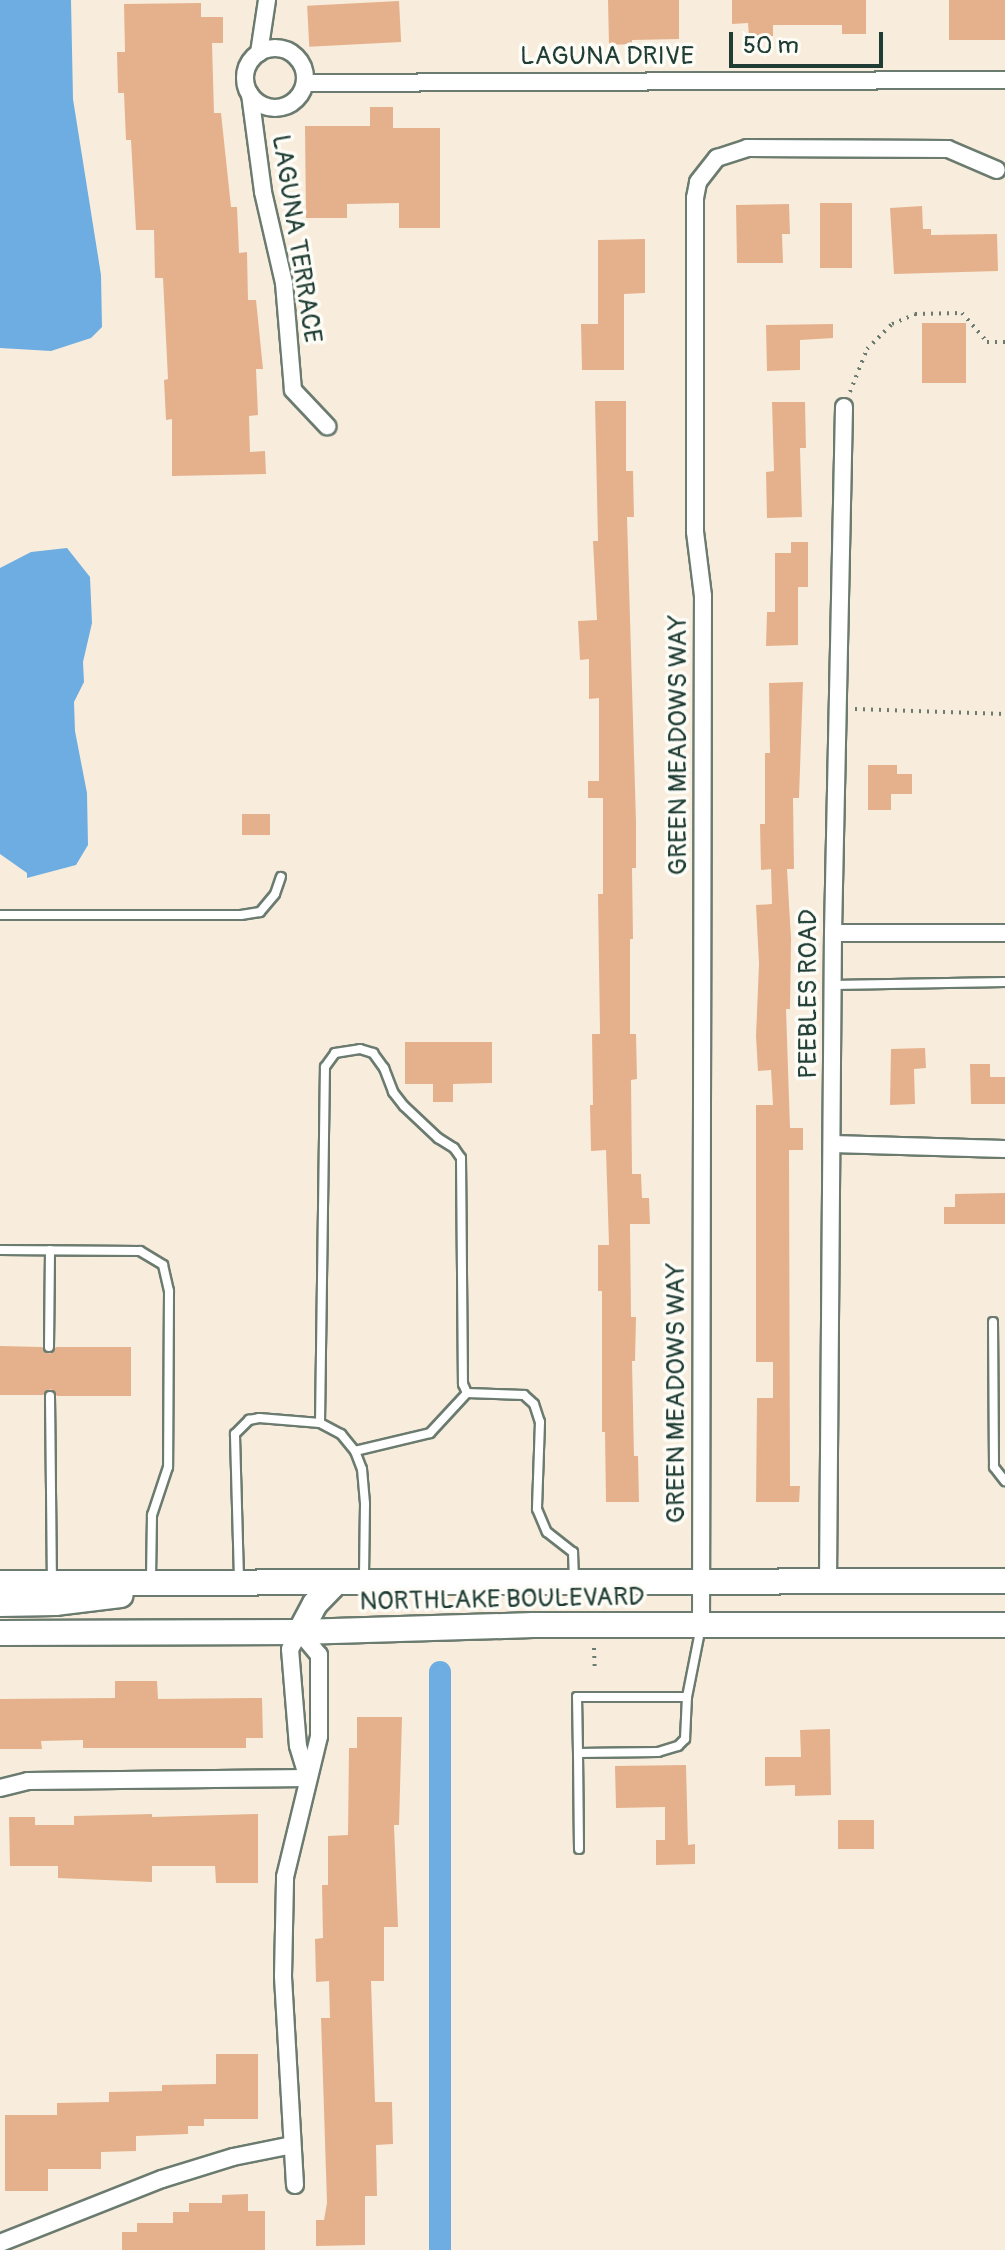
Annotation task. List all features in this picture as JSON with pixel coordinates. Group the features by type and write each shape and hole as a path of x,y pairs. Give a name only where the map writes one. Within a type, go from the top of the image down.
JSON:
{"main road":[{"name":"NORTHLAKE BOULEVARD","path":"0,1583 701,1579 1005,1581"},
{"path":"0,1604 117,1597 148,1583"},
{"path":"300,1632 315,1604 335,1583"},
{"name":"NORTHLAKE BOULEVARD","path":"0,1633 300,1632 701,1625 1005,1625"}],"street":[{"name":"LAGUNA TERRACE","path":"267,0 259,53 247,68 245,78 250,94 263,192 284,283 293,390 327,426"},
{"path":"259,53 268,49 288,51 301,64 305,83"},
{"name":"LAGUNA DRIVE","path":"305,83 1005,80"},
{"name":"LAGUNA TERRACE","path":"250,94 259,104 279,108 296,100 305,83"},
{"name":"GREEN MEADOWS WAY","path":"701,1625 703,596 694,520 695,213 698,182 717,158 747,148 948,149 997,170"},
{"name":"PEEBLES ROAD","path":"828,1582 833,933 844,407"},
{"path":"833,933 1005,933"},
{"path":"832,1144 1005,1149"},
{"path":"295,2185 283,1976 285,1877 319,1736 319,1655 300,1632 290,1649 298,1746 308,1778"},
{"path":"0,1788 28,1781 308,1778"},
{"path":"0,2243 162,2179 233,2157 292,2145"}],"lane":[{"path":"0,915 241,915 260,912 275,894 281,877"},
{"path":"833,985 1005,982"},
{"path":"320,1423 325,1067 335,1053 348,1049 373,1053 384,1068 393,1092 404,1106 461,1158 462,1374 467,1393"},
{"path":"0,1250 140,1251 163,1265 169,1291 168,1467 152,1515 148,1583"},
{"path":"49,1347 50,1250"},
{"path":"993,1322 994,1467 1005,1481"},
{"path":"355,1451 430,1433 467,1393 524,1395 534,1404 540,1422 537,1509 547,1532 573,1552 574,1580"},
{"path":"50,1396 52,1583"},
{"path":"239,1583 235,1434 249,1420 259,1418 320,1423 341,1434 355,1451 362,1469 365,1504 364,1583"},
{"path":"578,1753 658,1752 678,1746 685,1739 687,1697 701,1625"},
{"path":"579,1849 577,1697 687,1697"}],"path":[{"path":"844,407 867,349 892,324 915,314 962,313 987,342 1005,342"},
{"path":"838,709 1005,714"},
{"path":"594,1648 595,1672"}],"water":[{"path":"0,0 71,0 73,99 101,275 102,327 91,338 51,351 0,348"},
{"path":"67,548 90,577 92,623 83,662 84,682 74,702 75,731 87,793 88,845 76,865 27,878 27,873 0,854 0,568 31,552"}],"building":[{"path":"608,0 679,0 679,39 632,40 632,44 609,45"},
{"path":"732,0 866,0 866,34 842,34 842,25 773,25 773,36 749,36 748,23 732,24"},
{"path":"949,0 1005,0 1005,40 949,40"},
{"path":"399,1 401,42 309,47 307,6"},
{"path":"201,3 201,17 223,17 223,43 212,43 214,113 221,113 231,207 237,207 239,253 247,252 248,300 256,300 263,369 256,369 258,415 249,416 250,452 265,451 266,474 172,476 172,419 166,420 164,380 168,379 163,278 155,278 154,230 136,230 131,140 126,140 124,93 118,93 117,52 125,52 124,4"},
{"path":"370,107 393,107 393,128 440,128 440,228 399,228 399,203 347,204 347,218 306,218 305,126 370,126"},
{"path":"820,203 852,203 852,268 820,268"},
{"path":"789,204 790,234 782,234 783,263 737,263 736,205"},
{"path":"922,206 923,229 931,229 931,235 997,234 998,271 894,274 890,208"},
{"path":"645,239 645,293 624,294 624,370 582,370 581,324 598,324 598,240"},
{"path":"922,323 966,323 966,383 922,383"},
{"path":"833,324 833,338 800,340 800,370 767,371 766,325"},
{"path":"595,401 626,401 626,471 633,471 634,517 627,517 636,822 636,868 632,868 633,939 630,939 630,1034 636,1034 637,1079 631,1080 632,1174 641,1174 642,1198 649,1198 650,1224 630,1224 631,1317 636,1317 635,1361 632,1361 634,1456 638,1456 639,1502 606,1502 605,1432 602,1432 602,1291 598,1291 598,1245 609,1245 606,1150 591,1151 590,1105 593,1105 592,1034 600,1034 598,894 603,894 603,798 588,798 588,781 599,781 599,698 589,699 589,659 580,660 578,621 597,620 593,541 598,541"},
{"path":"772,402 805,402 806,448 800,448 802,517 767,518 766,472 774,471"},
{"path":"791,542 808,542 808,587 798,587 798,645 766,646 767,612 775,612 775,553 791,553"},
{"path":"803,682 799,798 793,798 794,869 787,869 791,939 790,1009 786,1009 790,1128 803,1128 803,1150 789,1150 790,1486 800,1486 799,1502 756,1502 757,1398 773,1398 773,1362 756,1362 756,1105 773,1105 771,1070 758,1071 756,1036 759,964 756,905 772,904 771,869 761,870 760,824 765,824 765,753 770,753 769,683"},
{"path":"868,765 897,765 897,774 912,774 912,794 891,794 891,810 868,810"},
{"path":"242,814 270,814 270,835 242,835"},
{"path":"405,1042 492,1042 492,1083 453,1084 453,1102 433,1102 433,1084 405,1084"},
{"path":"925,1048 926,1068 914,1069 915,1104 890,1105 891,1049"},
{"path":"970,1064 990,1064 990,1077 1005,1077 1005,1104 971,1104"},
{"path":"1005,1193 1005,1224 944,1224 944,1207 955,1207 955,1194"},
{"path":"0,1346 42,1347 50,1354 56,1347 131,1347 131,1396 57,1396 51,1389 43,1395 0,1395"},
{"path":"115,1681 157,1681 158,1699 262,1698 263,1738 246,1738 246,1748 83,1748 83,1740 41,1741 42,1749 0,1749 0,1699 115,1698"},
{"path":"357,1717 402,1717 399,1825 394,1825 398,1927 384,1927 384,1981 371,1981 375,2102 392,2102 393,2144 376,2145 377,2196 365,2196 365,2245 316,2246 316,2220 324,2220 327,2203 321,2018 330,2018 329,1981 316,1982 315,1939 323,1938 322,1885 328,1885 328,1836 348,1835 349,1748 357,1748"},
{"path":"830,1729 831,1795 795,1796 795,1785 765,1786 765,1757 801,1757 800,1730"},
{"path":"686,1765 688,1845 695,1844 695,1864 656,1865 656,1840 665,1840 665,1807 616,1808 615,1766"},
{"path":"152,1814 152,1817 258,1814 258,1883 216,1883 215,1866 152,1866 152,1882 58,1878 58,1866 10,1866 9,1817 35,1817 35,1825 74,1825 74,1816"},
{"path":"838,1820 874,1820 874,1849 838,1849"},
{"path":"216,2054 258,2054 258,2119 204,2119 204,2126 188,2126 188,2134 136,2136 136,2151 101,2152 101,2169 48,2169 48,2191 5,2191 5,2115 57,2115 57,2103 109,2102 109,2092 162,2091 162,2085 216,2084"},
{"path":"248,2194 248,2211 265,2211 265,2250 122,2250 122,2232 137,2232 137,2223 173,2223 173,2212 189,2212 189,2203 222,2203 222,2195"}],"waterway":[{"path":"440,1672 440,2250"}]}
